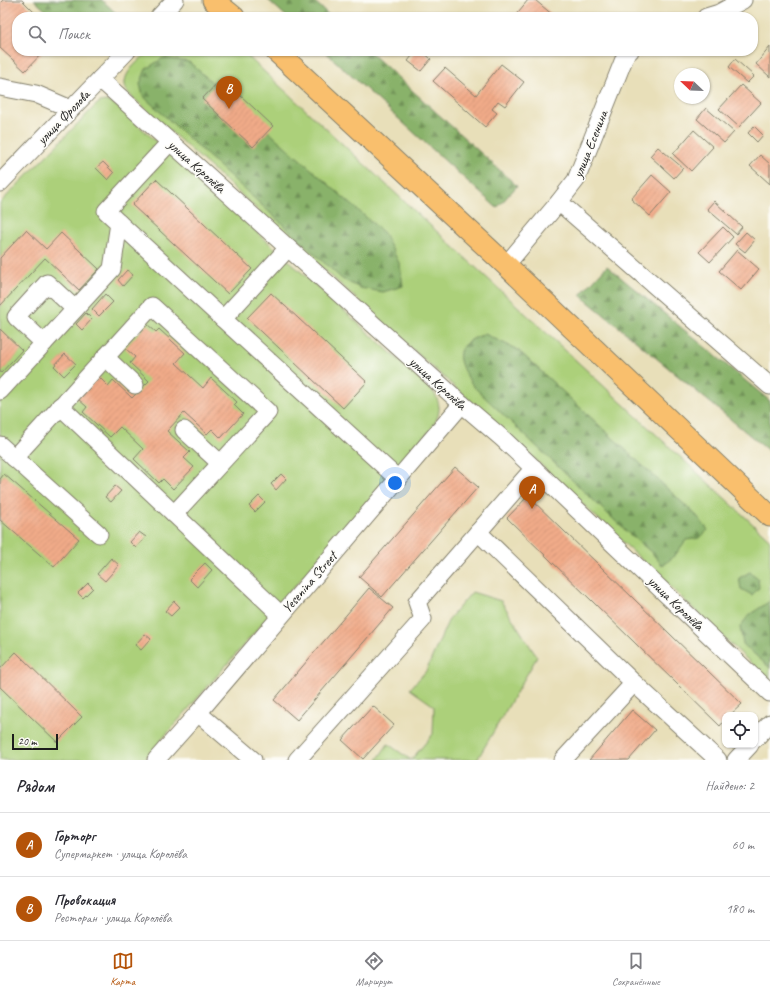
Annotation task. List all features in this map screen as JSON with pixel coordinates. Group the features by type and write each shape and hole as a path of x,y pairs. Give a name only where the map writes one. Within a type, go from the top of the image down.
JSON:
{"main road":[{"path":"213,0 228,12"},
{"path":"281,56 506,265 770,516"}],"street":[{"path":"164,12 176,0"},
{"path":"721,12 743,0"},
{"name":"улица Фролова","path":"0,183 122,56"},
{"name":"улица Есенина","path":"506,265 576,180 625,56"},
{"name":"улица Королёва","path":"100,79 462,404 503,439 770,693"},
{"path":"0,87 36,94 71,109"},
{"path":"170,142 106,211 398,479"},
{"path":"559,202 770,386"},
{"path":"0,391 112,269 118,223"},
{"path":"223,319 288,248"},
{"path":"44,343 16,317 47,284 75,310"},
{"path":"14,458 152,306 268,412 174,514"},
{"path":"105,357 135,385"},
{"name":"Yesenina Street","path":"156,760 198,713 462,404"},
{"path":"60,406 282,615"},
{"path":"184,430 220,464"},
{"path":"0,445 99,534"},
{"path":"297,760 423,619 417,602 534,468"},
{"path":"478,532 634,683 718,760"},
{"path":"563,760 634,683"},
{"path":"198,713 253,760"},
{"path":"758,737 770,723"},
{"path":"736,760 747,748"}],"green space":[{"path":"34,0 102,0 115,12 47,12"},
{"path":"268,0 313,0 326,12 281,12"},
{"path":"144,56 247,56 770,540 770,681 538,462 129,94 125,82 126,76 134,65"},
{"path":"330,56 374,56 517,186 497,208"},
{"path":"163,58 189,62 384,233 400,265 403,286 383,292 360,288 342,279 143,96 140,84 146,69"},
{"path":"106,101 118,107 432,390 439,405 439,410 437,419 431,429 144,760 0,760 0,203 95,106 100,102"},
{"path":"607,266 770,401 770,452 580,295"},
{"path":"485,334 518,350 697,516 708,530 700,538 686,540 676,554 663,566 651,552 628,533 473,386 463,369 460,352 470,341"},
{"path":"750,572 758,578 759,588 752,595 741,589 739,578"},
{"path":"472,592 501,601 537,657 477,760 411,760 433,734 434,706 410,689 426,671 449,619"},
{"path":"770,601 770,668 743,644 740,627 749,615"},
{"path":"388,744 411,760 377,760"}],"building":[{"path":"3,0 22,0 34,12 12,12 12,56 39,56 25,71 0,48 0,3"},
{"path":"528,0 535,0 549,12 518,12"},
{"path":"770,47 770,77 756,64"},
{"path":"412,56 428,56 431,59 421,71 408,61"},
{"path":"735,59 754,76 747,83 729,67"},
{"path":"501,64 524,82 505,106 498,101 492,109 497,113 485,127 433,81 445,68 476,95"},
{"path":"222,78 273,126 253,147 202,99"},
{"path":"741,85 761,103 739,127 719,109"},
{"path":"706,108 734,132 724,143 697,119"},
{"path":"754,126 763,135 757,142 748,133"},
{"path":"694,130 713,147 691,171 673,154"},
{"path":"658,147 683,168 674,178 650,156"},
{"path":"760,155 770,164 770,184 750,166"},
{"path":"103,162 114,173 108,180 96,168"},
{"path":"652,175 671,192 650,216 631,199"},
{"path":"156,179 252,269 228,294 132,205"},
{"path":"714,201 742,227 736,234 707,209"},
{"path":"723,227 733,237 710,262 699,252"},
{"path":"26,230 46,249 61,233 99,269 79,290 45,258 0,306 0,258"},
{"path":"746,232 755,240 745,252 735,244"},
{"path":"737,250 759,269 741,290 719,271"},
{"path":"127,270 133,275 123,286 118,280"},
{"path":"271,293 367,382 343,408 247,318"},
{"path":"105,294 113,302 99,316 92,309"},
{"path":"86,313 92,319 82,330 76,324"},
{"path":"147,324 156,332 159,329 185,353 176,363 203,388 211,378 237,402 234,405 243,414 221,438 212,429 207,434 184,413 167,431 190,452 184,458 194,467 173,489 163,479 159,483 134,459 143,449 120,427 110,437 83,412 87,407 77,398 98,376 108,386 113,380 132,398 149,381 130,363 135,357 125,348"},
{"path":"0,329 22,350 1,373 0,371"},
{"path":"65,354 76,364 64,376 54,366"},
{"path":"455,467 478,487 382,597 359,577"},
{"path":"4,474 79,539 54,567 0,520 0,479"},
{"path":"281,474 286,479 276,490 271,484"},
{"path":"115,486 121,491 111,502 105,497"},
{"path":"259,496 265,502 255,512 249,506"},
{"path":"528,496 742,704 733,712 722,712 722,724 720,726 507,518"},
{"path":"139,532 146,537 136,548 130,542"},
{"path":"111,558 119,565 105,581 97,574"},
{"path":"205,563 212,570 197,587 189,579"},
{"path":"88,583 93,588 83,598 78,593"},
{"path":"369,588 393,608 297,720 274,700"},
{"path":"174,601 180,607 171,616 165,611"},
{"path":"145,634 151,639 141,650 135,645"},
{"path":"16,652 82,717 57,742 0,687 0,669"},
{"path":"373,706 394,725 363,759 342,740"},
{"path":"632,710 655,730 629,760 589,760"}],"place":[{"name":"Провокация","path":"229,109"},
{"name":"Горторг","path":"532,509"}]}
